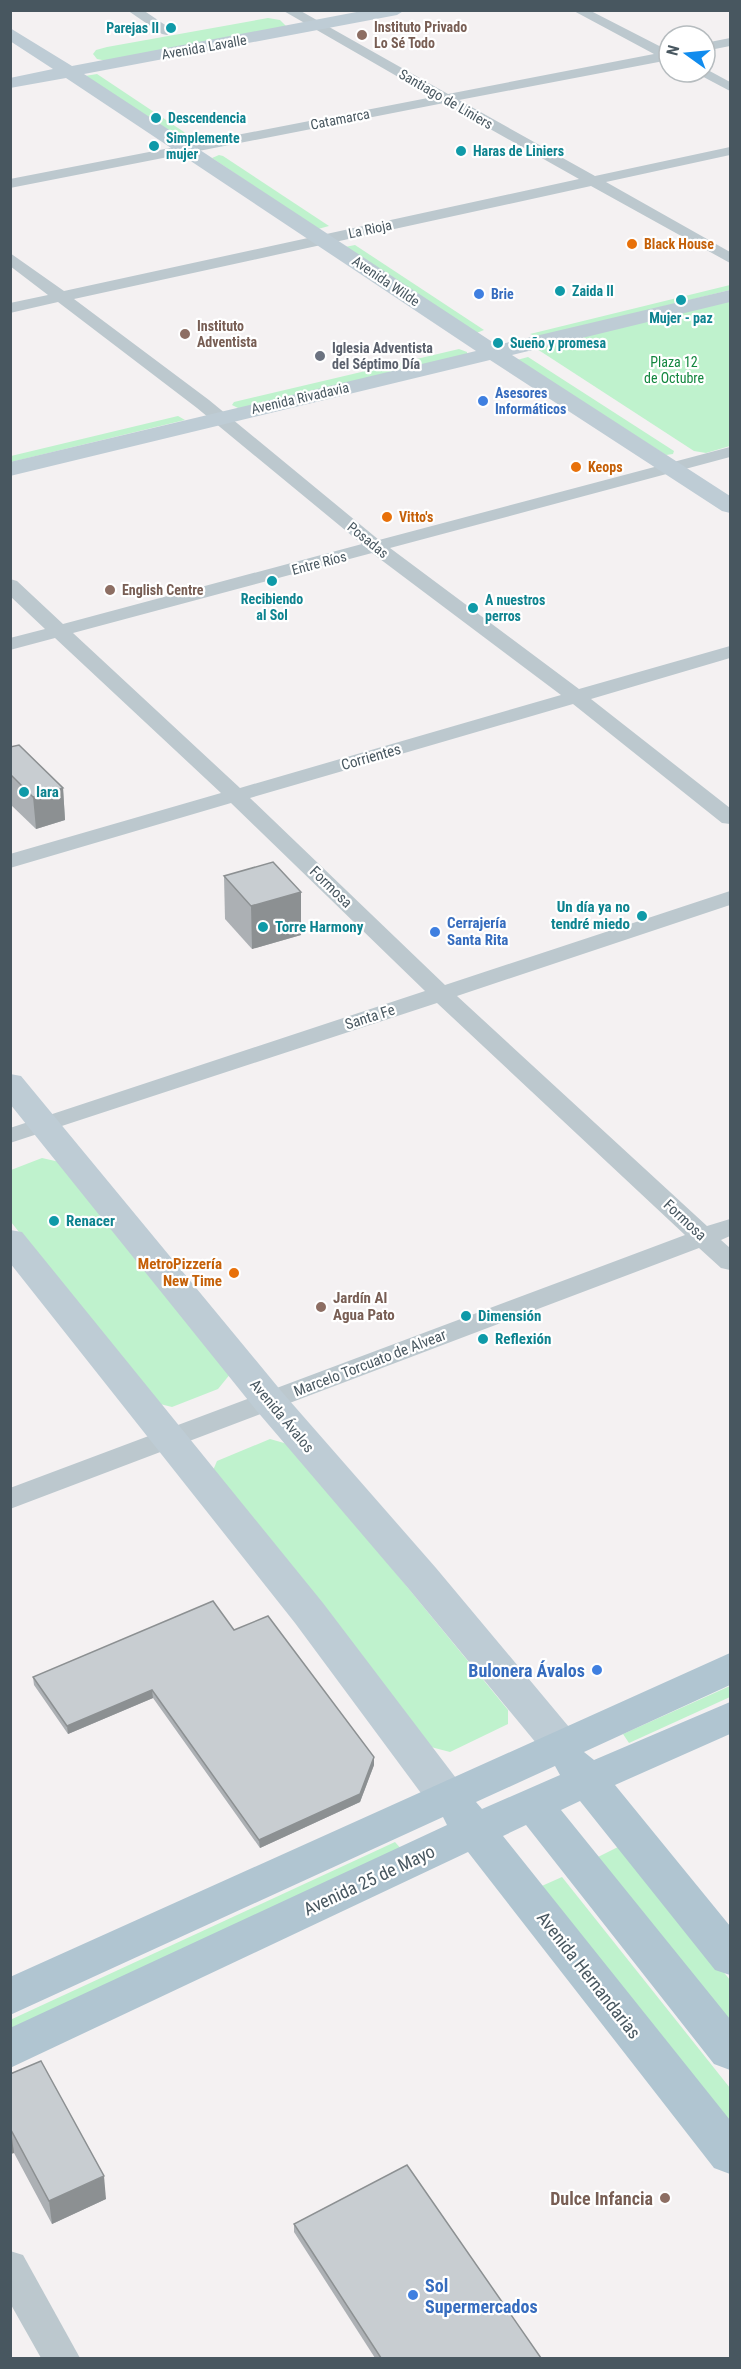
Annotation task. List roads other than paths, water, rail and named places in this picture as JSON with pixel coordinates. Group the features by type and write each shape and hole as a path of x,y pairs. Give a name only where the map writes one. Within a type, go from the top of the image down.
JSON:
{"main road":[{"name":"Avenida Lavalle","path":"10,82 397,10"},
{"path":"10,15 171,117"},
{"name":"Avenida Lavalle","path":"138,37 188,27"},
{"name":"Avenida Wilde","path":"10,33 67,72 190,139 322,239 724,476"},
{"path":"19,60 66,50"},
{"name":"Avenida Wilde","path":"190,139 213,143 235,158"},
{"name":"Avenida Wilde","path":"332,220 372,246"},
{"name":"Avenida Rivadavia","path":"10,469 211,411 497,341 730,278"},
{"name":"Avenida Rivadavia","path":"497,341 730,296"},
{"name":"Avenida Wilde","path":"497,341 730,506"},
{"name":"Avenida Rivadavia","path":"10,448 211,411"},
{"name":"Avenida Ávalos","path":"10,1083 269,1401 422,1578 560,1744"},
{"path":"10,1240 309,1613 447,1797"},
{"path":"10,1997 730,1668"},
{"name":"Avenida 25 de Mayo","path":"10,2049 476,1830 730,1718"},
{"path":"560,1744 587,1781 730,1957"},
{"name":"Avenida Hernandarias","path":"447,1797 476,1830 730,2154"},
{"path":"534,1806 730,2051"}],"street":[{"path":"133,10 167,31"},
{"path":"578,10 657,50"},
{"name":"Santiago de Liniers","path":"281,11 316,26 730,258"},
{"name":"Catamarca","path":"213,143 657,57"},
{"path":"10,184 190,139"},
{"name":"La Rioja","path":"10,308 730,151"},
{"name":"Posadas","path":"10,258 211,411 376,547 578,698 730,818"},
{"name":"Entre Ríos","path":"10,644 730,452"},
{"name":"Formosa","path":"10,585 236,795 441,994 730,1262"},
{"name":"Corrientes","path":"10,861 578,698 730,652"},
{"name":"Santa Fe","path":"10,1136 730,898"},
{"name":"Marcelo Torcuato de Alvear","path":"10,1499 730,1227"},
{"path":"10,2266 61,2358"}],"place":[{"name":"Parejas II","path":"171,28"},
{"name":"Instituto Privado Lo Sé Todo","path":"362,35"},
{"name":"Descendencia","path":"156,118"},
{"name":"Simplemente mujer","path":"154,146"},
{"name":"Haras de Liniers","path":"461,151"},
{"name":"Black House","path":"632,244"},
{"name":"Zaida II","path":"560,291"},
{"name":"Brie","path":"479,294"},
{"name":"Mujer - paz","path":"681,300"},
{"name":"Instituto Adventista","path":"185,334"},
{"name":"Sueño y promesa","path":"498,343"},
{"name":"Iglesia Adventista del Séptimo Día","path":"320,356"},
{"name":"Asesores Informáticos","path":"483,401"},
{"name":"Keops","path":"576,467"},
{"name":"Vitto's","path":"387,517"},
{"name":"Recibiendo al Sol","path":"272,581"},
{"name":"English Centre","path":"110,590"},
{"name":"A nuestros perros","path":"473,608"},
{"name":"Iara","path":"24,792"},
{"name":"Un día ya no tendré miedo","path":"642,916"},
{"name":"Torre Harmony","path":"263,927"},
{"name":"Cerrajería Santa Rita","path":"435,932"},
{"name":"Renacer","path":"54,1221"},
{"name":"MetroPizzería New Time","path":"234,1273"},
{"name":"Jardín Al Agua Pato","path":"321,1307"},
{"name":"Dimensión","path":"466,1316"},
{"name":"Reflexión","path":"483,1339"},
{"name":"Bulonera Ávalos","path":"597,1670"},
{"name":"Dulce Infancia","path":"665,2198"},
{"name":"Sol Supermercados","path":"413,2295"}],"park label":[{"name":"Plaza 12 de Octubre","path":"674,370"}]}
